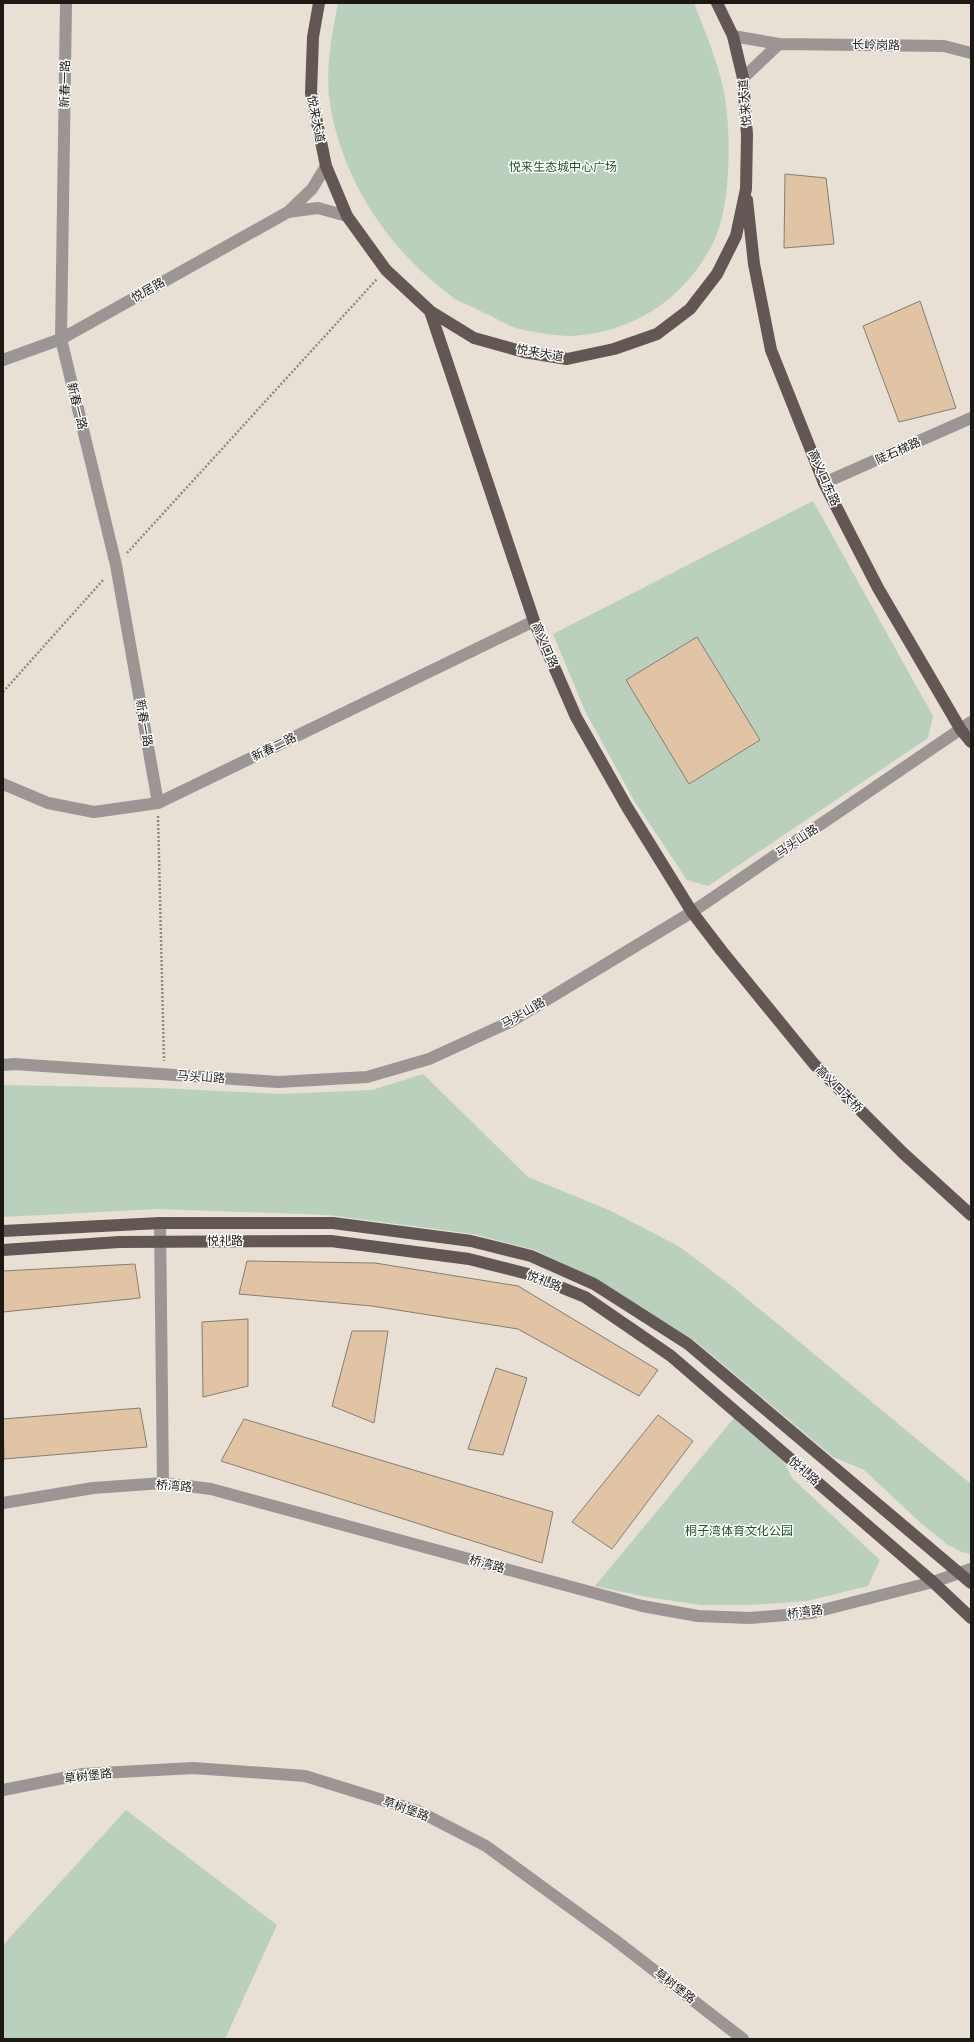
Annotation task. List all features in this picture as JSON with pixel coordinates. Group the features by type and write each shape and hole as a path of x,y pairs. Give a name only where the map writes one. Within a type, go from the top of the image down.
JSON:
{"main road":[{"name":"悦来大道","path":"319,3 313,37 311,93 326,166 347,216 386,270 430,311 474,338 524,352 568,359 614,349 657,334 690,309 717,274 736,236 746,189 747,135 744,78 733,36 717,3"},
{"name":"高义口东路","path":"746,189 754,264 771,350 824,483 878,588 961,730 971,742"},
{"name":"高义口路","path":"430,311 534,621 576,717 627,807 692,912 721,950"},
{"name":"高义口大桥","path":"721,950 814,1064 903,1153 971,1215"},
{"name":"悦礼路","path":"3,1231 160,1223 333,1223 471,1241 531,1256 594,1284 688,1344 965,1571 971,1583"},
{"name":"悦礼路","path":"3,1250 119,1242 331,1241 469,1259 528,1274 585,1297 671,1356 933,1582 971,1618"}],"street":[{"name":"新春一路","path":"66,3 61,339 116,565 158,803"},
{"name":"长岭岗路","path":"733,36 779,44 944,46 971,53"},
{"path":"744,78 779,44"},
{"path":"288,212 312,189 326,166"},
{"path":"288,212 318,208 347,216"},
{"name":"悦居路","path":"3,360 61,339 288,212"},
{"name":"陡石梯路","path":"824,483 971,418"},
{"name":"新春二路","path":"3,784 48,803 94,812 158,803 534,621"},
{"name":"马头山路","path":"3,1065 14,1064 278,1082 367,1077 429,1059 510,1022 692,912 971,722"},
{"path":"160,1223 163,1483"},
{"name":"桥湾路","path":"3,1503 93,1488 163,1483 211,1489 642,1606 698,1616 750,1618 811,1613 933,1582 965,1571"},
{"name":"草树堡路","path":"3,1790 83,1774 193,1768 305,1776 418,1811 486,1846 615,1940 743,2039"}],"path":[{"path":"3,692 116,565 386,270"},
{"path":"158,803 164,1074"}],"green space":[{"name":"悦来生态城中心广场","path":"338,3 694,3 713,52 722,83 728,120 729,141 727,185 720,225 714,241 689,279 674,295 657,308 638,319 618,327 596,333 573,336 544,334 516,328 455,299 414,264 379,222 364,199 341,148 334,122 328,85 330,50"},
{"path":"813,501 933,716 928,738 708,886 687,880 635,802 586,713 553,634"},
{"path":"423,1074 528,1177 611,1211 680,1247 733,1287 971,1484 971,1554 962,1552 948,1545 923,1525 864,1470 833,1457 694,1340 595,1279 535,1250 473,1234 329,1215 158,1209 3,1217 3,1085 158,1088 282,1094 372,1090"},
{"name":"桐子湾体育文化公园","path":"734,1418 783,1460 792,1478 880,1560 868,1586 807,1601 750,1605 701,1605 647,1597 595,1586"},
{"path":"126,1810 277,1925 225,2039 3,2039 3,1945"}],"building":[{"path":"785,174 826,178 834,244 784,248"},
{"path":"920,301 956,408 899,422 863,326"},
{"path":"697,637 760,740 689,784 626,680"},
{"path":"247,1261 375,1263 518,1286 658,1370 639,1396 518,1329 372,1306 239,1294"},
{"path":"135,1264 140,1298 3,1312 3,1271"},
{"path":"248,1319 248,1386 203,1397 202,1322"},
{"path":"352,1331 388,1331 374,1423 332,1406"},
{"path":"496,1368 527,1378 503,1455 468,1449"},
{"path":"140,1408 147,1447 4,1459 3,1419"},
{"path":"658,1415 693,1441 612,1549 572,1522"},
{"path":"244,1419 553,1512 542,1563 221,1461"}]}
